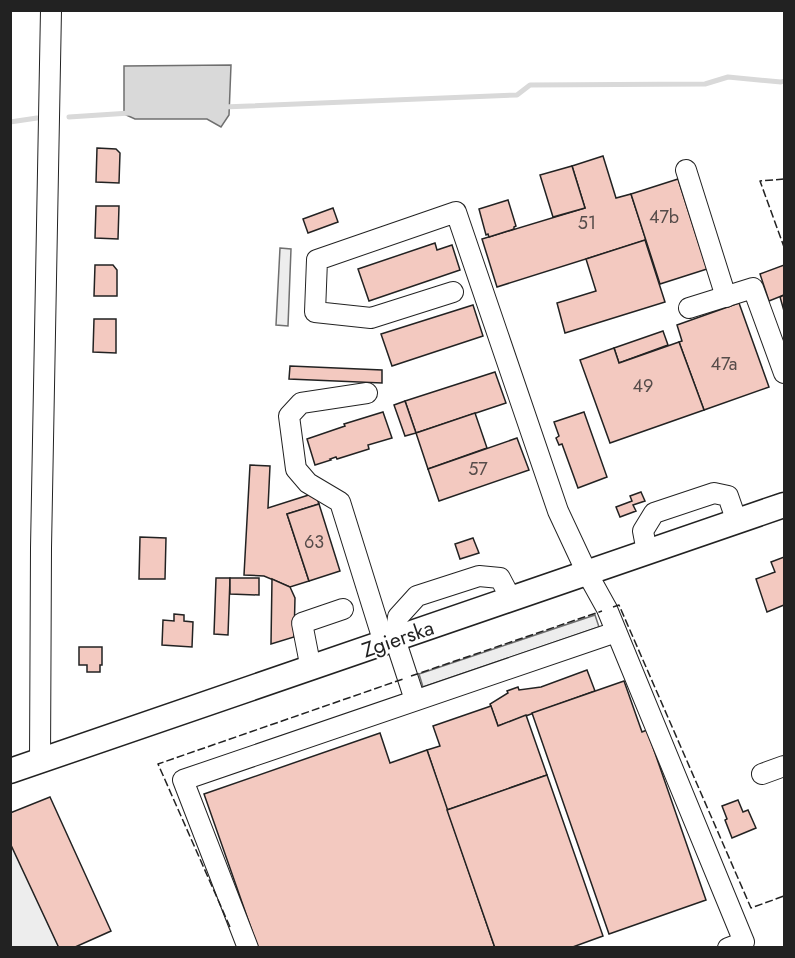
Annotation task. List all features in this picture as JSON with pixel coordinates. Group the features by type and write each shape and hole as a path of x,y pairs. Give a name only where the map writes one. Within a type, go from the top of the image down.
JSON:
{"main road":[{"name":"Zgierska","path":"10,771 784,505"}],"street":[{"path":"40,761 41,548 51,10"},
{"path":"686,170 726,297"},
{"path":"453,292 371,318 315,312 317,260 456,212 558,511 607,609 744,942 728,948"},
{"path":"689,308 753,288 784,373"},
{"path":"367,393 301,404 289,416 296,469 308,483 340,502 390,641 415,700"},
{"path":"647,552 643,531 654,513 714,493 728,496 737,522"},
{"path":"390,641 398,617 417,596 479,576 500,578 511,599"},
{"path":"311,669 302,623 343,609"},
{"path":"248,948 183,780 616,632"},
{"path":"762,774 784,766"}],"shaded area":[{"path":"231,65 229,115 221,127 207,119 135,119 124,114 124,66"},
{"path":"280,248 291,249 288,326 276,325"},
{"path":"595,615 599,627 423,687 419,674"},
{"path":"11,843 59,947 11,947"}],"building":[{"path":"97,148 116,149 120,153 119,183 96,182"},
{"path":"603,156 616,198 631,194 646,240 497,287 482,239 585,208 572,166"},
{"path":"572,166 585,208 553,217 540,175"},
{"path":"678,179 707,269 660,284 631,194"},
{"path":"508,200 516,226 514,229 489,237 488,234 486,235 479,209"},
{"path":"96,206 119,206 118,239 95,238"},
{"path":"333,208 338,222 308,233 303,219"},
{"path":"645,240 665,302 565,333 557,303 596,291 586,259"},
{"path":"435,243 437,250 452,245 460,270 369,301 358,269"},
{"path":"95,265 113,265 117,270 117,296 94,296"},
{"path":"784,265 784,295 769,301 760,274"},
{"path":"784,295 784,311 780,297"},
{"path":"739,303 769,387 704,410 679,342 682,341 677,325"},
{"path":"473,305 483,336 392,366 381,334"},
{"path":"94,319 116,319 116,353 93,352"},
{"path":"663,331 668,345 619,363 614,348"},
{"path":"679,342 704,410 610,443 580,360 614,348 619,363"},
{"path":"290,366 382,370 382,383 289,379"},
{"path":"495,372 506,403 416,433 405,401"},
{"path":"405,401 416,433 405,436 394,405"},
{"path":"383,412 392,438 368,445 369,449 315,465 307,439"},
{"path":"584,412 607,477 578,488 562,444 559,445 556,438 559,436 554,422"},
{"path":"475,413 487,448 428,469 416,433"},
{"path":"517,438 529,470 439,501 428,469"},
{"path":"250,465 270,466 268,508 315,493 319,504 287,514 309,581 290,587 264,576 244,575"},
{"path":"641,492 645,501 633,505 636,511 620,517 616,507 632,501 630,496"},
{"path":"319,504 340,571 309,581 287,514"},
{"path":"140,537 166,538 165,579 139,579"},
{"path":"473,538 479,553 460,559 455,544"},
{"path":"784,557 784,605 767,612 756,579 775,572 771,562"},
{"path":"216,578 230,578 228,635 214,634"},
{"path":"230,578 259,578 259,595 230,594"},
{"path":"272,579 290,587 295,598 294,637 271,644"},
{"path":"174,614 184,615 184,621 193,622 192,647 162,645 163,620 174,621"},
{"path":"79,647 102,647 100,672 87,672 87,665 79,665"},
{"path":"587,670 595,691 498,726 490,704 508,693 507,691 518,687 519,690 541,687"},
{"path":"624,681 642,732 647,730 706,900 609,934 532,713"},
{"path":"491,706 498,726 526,715 547,775 447,810 427,750 440,746 433,726"},
{"path":"380,733 390,763 427,750 495,948 258,948 204,794"},
{"path":"547,775 603,936 570,948 495,948 447,810"},
{"path":"50,797 111,931 73,948 59,948 10,843 10,813"},
{"path":"738,800 743,812 748,810 756,828 732,838 722,806"}],"waterway":[{"path":"223,107 517,95 530,85 705,84 728,77 784,81"},
{"path":"69,117 130,113"},
{"path":"10,122 37,118"}],"fence":[{"path":"784,179 760,181 784,247"},
{"path":"613,607 619,605 751,908 784,896"},
{"path":"411,676 602,611"},
{"path":"230,927 158,764 403,679"}]}
